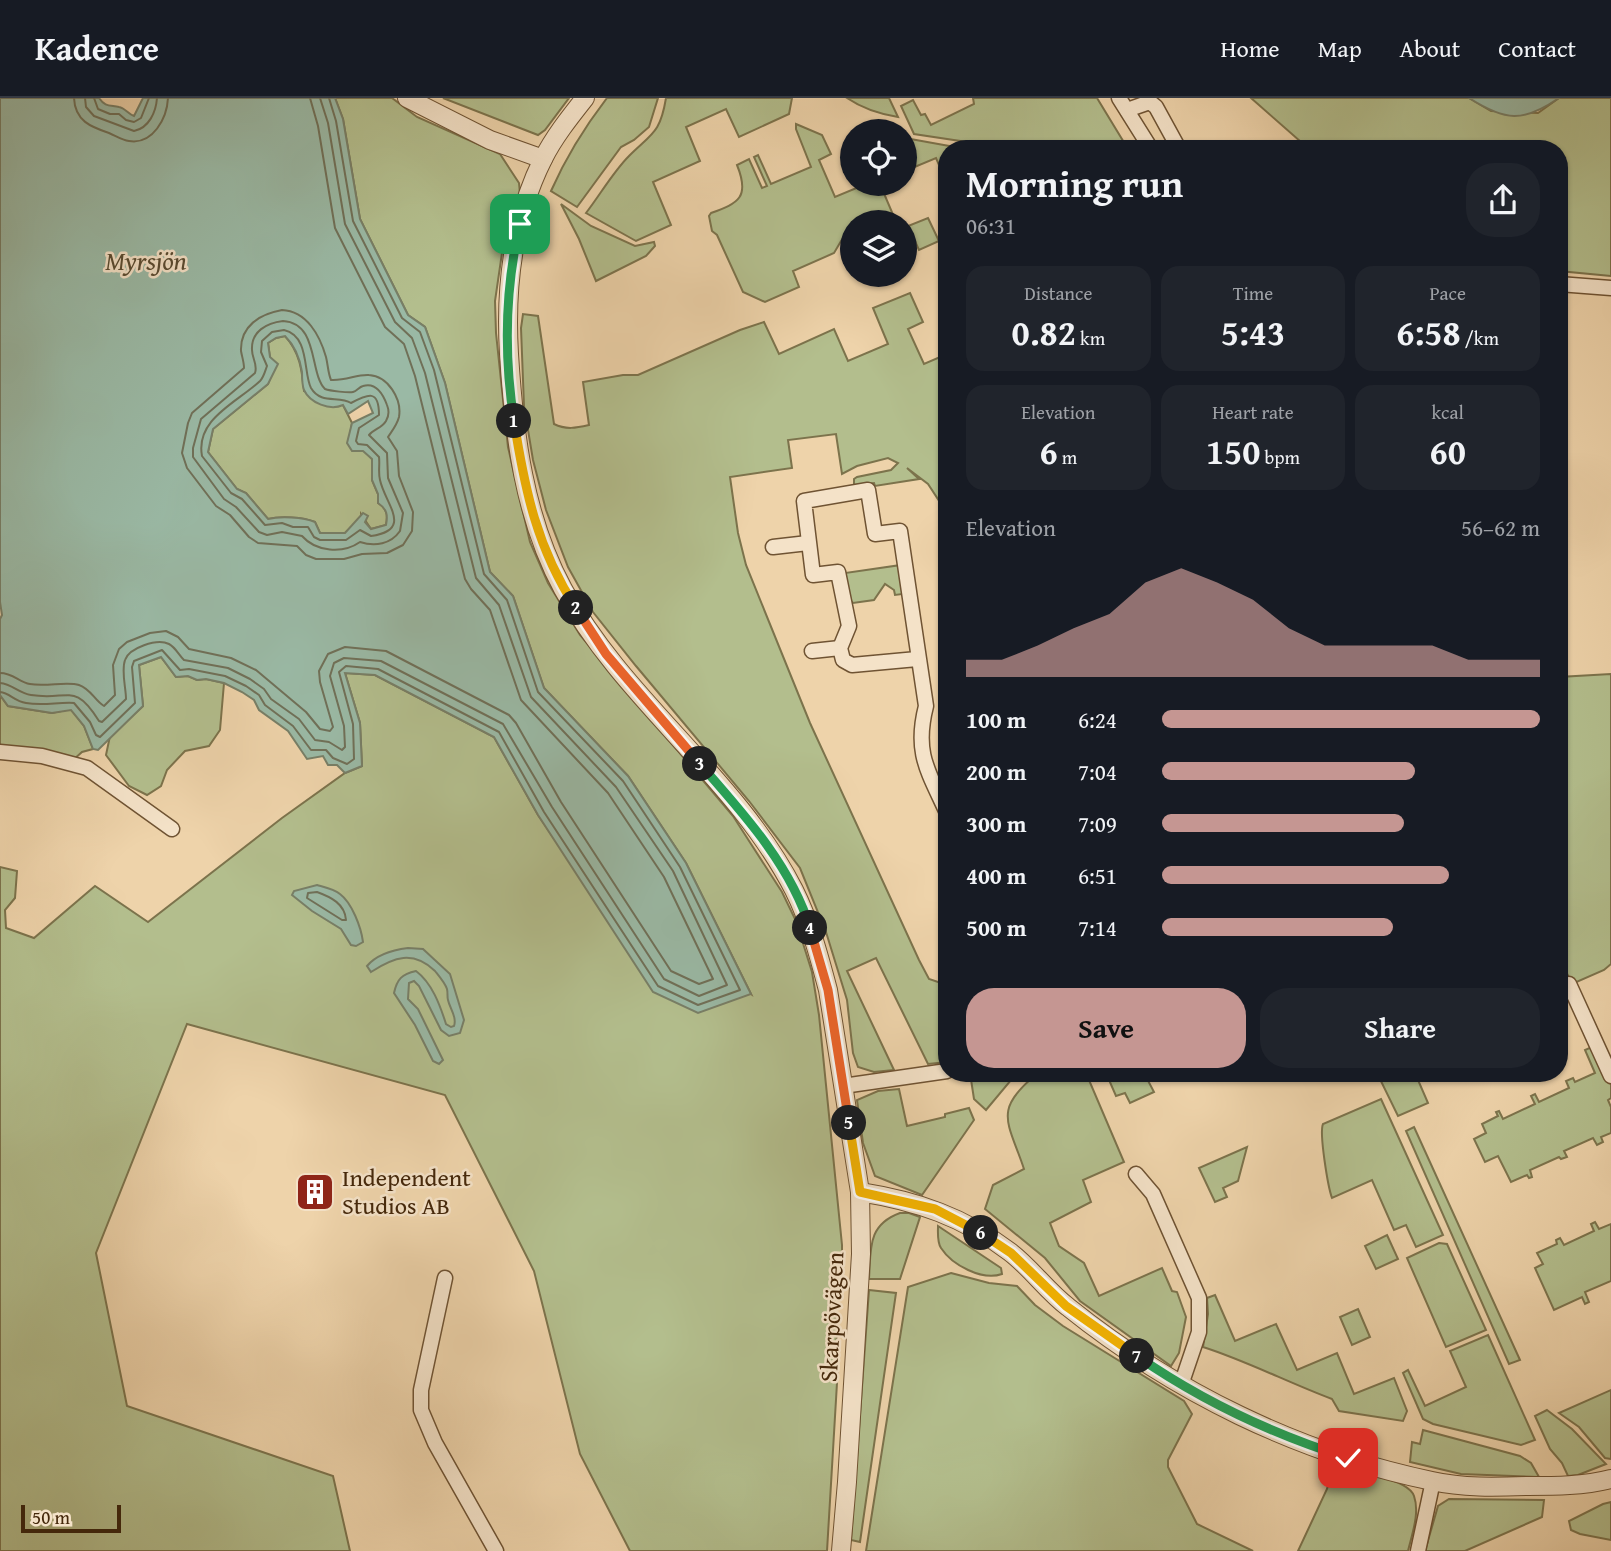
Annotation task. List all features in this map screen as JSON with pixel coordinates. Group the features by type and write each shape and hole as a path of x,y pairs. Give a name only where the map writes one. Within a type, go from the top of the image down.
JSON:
{"street":[{"path":"407,98 490,140 543,159"},
{"name":"Skarpövägen","path":"585,98 543,159 520,224 512,262 508,306 512,406 523,479 538,536 564,590 606,654 735,804 767,846 793,888 808,920 828,990 860,1192 860,1268 848,1482 841,1551"},
{"path":"1145,140 1123,104 1150,102 1156,107 1174,140"},
{"path":"1568,285 1611,288"},
{"path":"917,659 852,665 843,660 840,648 849,626 838,572 813,575 804,501 868,490 875,534 900,531 917,659 926,705 919,730 922,759 938,794"},
{"path":"773,547 808,543"},
{"path":"813,652 840,648"},
{"path":"0,752 42,756 87,768 172,829"},
{"path":"1569,984 1611,1076"},
{"path":"843,1086 938,1071"},
{"path":"1136,1174 1153,1194 1199,1298 1199,1332 1181,1385"},
{"path":"860,1192 917,1204 965,1223 1011,1253 1066,1306 1181,1385 1219,1407 1300,1443 1433,1481 1477,1487 1560,1485 1611,1479"},
{"path":"446,1278 421,1390 421,1409 435,1443 496,1551"},
{"path":"1418,1551 1433,1481"}],"shaded area":[{"path":"335,98 392,98 417,117 500,154 519,183 520,194 506,232 495,301 508,447 530,542 548,583 580,635 733,816 782,892 796,921 812,972 819,1015 842,1245 842,1268 837,1274 834,1286 838,1366 827,1551 630,1551 580,1454 534,1271 445,1095 187,1024 96,1253 127,1406 333,1476 350,1551 0,1551 0,867 17,871 15,898 5,910 6,928 34,938 95,886 148,922 282,818 345,773 362,766 360,723 345,673 375,675 494,737 538,815 581,878 751,994 686,863 628,776 544,688 513,596 490,572 445,383 425,327 408,315 360,219 343,119"},
{"path":"443,98 569,98 545,130 538,135"},
{"path":"607,98 658,98 649,127 621,147 577,207 551,191 576,143"},
{"path":"666,98 792,98 789,114 739,137 726,109 686,127 700,161 653,182 671,225 636,241 586,213 623,162 654,132 661,119"},
{"path":"847,98 889,98 898,117 871,110"},
{"path":"973,98 1097,98 1123,140 954,140 917,134 917,119 907,119 901,106 913,100 921,115 925,114 931,125 974,104"},
{"path":"1251,98 1469,98 1491,111 1538,113 1559,98 1611,98 1611,276 1568,272 1568,140 1299,140"},
{"path":"796,124 822,135 831,154 819,160 835,197 885,196 891,210 840,210 840,243 834,253 793,271 799,287 765,302 743,292 717,235 712,231 709,216 729,206 739,197 742,185 737,165 749,159 762,188 767,186 754,157 758,155 771,184 811,167"},
{"path":"917,140 938,144 938,163 936,158 917,166"},
{"path":"561,204 591,226 635,246 654,242 655,246 646,256 596,281"},
{"path":"928,218 938,241 919,250 917,222"},
{"path":"910,293 923,322 908,329 924,364 938,358 938,499 928,484 907,468 919,479 875,486 874,483 854,485 854,479 857,477 891,470 898,463 888,458 857,466 842,474 836,434 788,440 792,468 730,477 738,533 746,565 810,723 919,960 929,979 938,982 938,1063 928,1064 876,958 847,971 894,1070 874,1072 858,1067 853,1053 847,1000 826,932 800,868 749,801 593,612 568,567 546,510 533,460 524,406 521,328 523,314 538,316 554,424 575,428 589,425 583,382 638,375 764,322 779,354 834,329 848,361 888,344 873,308"},
{"path":"285,336 297,355 304,391 343,405 352,423 350,435 372,459 372,480 378,494 378,503 386,512 386,525 371,529 361,514 361,518 345,533 320,533 315,522 310,520 292,517 268,519 246,493 237,489 208,452 213,429 268,384 272,373 268,343"},
{"path":"901,565 903,594 895,595 894,590 885,584 874,600 853,603 850,600 845,573"},
{"path":"161,657 176,677 188,676 197,680 224,683 220,730 209,746 185,751 167,770 161,786 147,795 129,786 106,755 110,736 143,706 139,665"},
{"path":"1611,674 1611,964 1604,970 1572,984 1568,976 1568,676"},
{"path":"0,695 8,706 52,713 71,709 84,726 93,749 82,752 72,761 5,749 0,745"},
{"path":"1594,1046 1611,1084 1611,1098 1608,1100 1611,1107 1611,1133 1601,1137 1603,1142 1597,1145 1593,1138 1564,1151 1567,1157 1559,1157 1530,1170 1532,1177 1527,1175 1511,1182 1498,1156 1485,1162 1474,1139 1486,1133 1482,1124 1498,1116 1496,1112 1499,1111 1503,1119 1535,1104 1531,1096 1535,1094 1539,1102 1569,1088 1568,1080 1573,1078 1575,1082 1595,1073 1585,1050"},
{"path":"971,1082 1009,1082 986,1110 974,1099"},
{"path":"1028,1082 1090,1082 1124,1162 1083,1180 1091,1202 1050,1223 1059,1246 1084,1263 1099,1296 1162,1268 1172,1291 1177,1292 1186,1317 1179,1353 1171,1366 1080,1301 1045,1258 985,1209 993,1185 1024,1169 1008,1117 1014,1097"},
{"path":"1110,1082 1149,1082 1154,1092 1130,1103 1125,1093 1116,1096"},
{"path":"1381,1082 1419,1082 1428,1103 1398,1116"},
{"path":"899,1089 907,1126 969,1108 974,1120 922,1195 875,1176 863,1143 857,1100 878,1091"},
{"path":"1381,1099 1443,1235 1416,1247 1406,1225 1394,1230 1372,1180 1332,1198 1330,1192 1323,1148 1323,1124"},
{"path":"1414,1127 1520,1360 1509,1364 1406,1131"},
{"path":"1247,1147 1238,1181 1223,1188 1227,1197 1215,1202 1199,1168"},
{"path":"900,1213 920,1217 900,1279 869,1279 871,1248 876,1231 889,1218"},
{"path":"1595,1222 1599,1229 1611,1224 1611,1281 1585,1292 1589,1302 1585,1304 1582,1297 1554,1310 1535,1268 1543,1264 1537,1253 1557,1244 1556,1240 1560,1238 1564,1245 1594,1231 1591,1224"},
{"path":"938,1226 1001,1268 1002,1274 994,1276 977,1273 952,1260 940,1246"},
{"path":"1387,1235 1398,1259 1376,1269 1365,1246"},
{"path":"1439,1243 1447,1244 1486,1330 1446,1347 1407,1258"},
{"path":"951,1273 989,1283 1017,1286 1035,1305 1063,1326 1184,1401 1192,1414 1168,1460 1168,1467 1197,1524 1253,1551 866,1551 908,1287"},
{"path":"869,1290 896,1293 860,1542 851,1540"},
{"path":"1215,1295 1235,1341 1276,1324 1297,1370 1337,1353 1354,1394 1394,1378 1407,1411 1403,1421 1339,1411 1332,1399 1203,1347 1208,1314 1207,1298"},
{"path":"1358,1309 1370,1337 1352,1345 1340,1317"},
{"path":"1488,1335 1535,1440 1521,1445 1433,1424 1423,1419 1403,1373 1408,1370 1425,1406 1466,1387 1450,1351"},
{"path":"1611,1390 1611,1459 1605,1458 1579,1427 1559,1413"},
{"path":"1547,1410 1572,1429 1606,1464 1568,1476 1562,1463 1550,1449 1535,1416"},
{"path":"1423,1430 1520,1456 1531,1463 1539,1477 1461,1474 1410,1462 1412,1442 1420,1444"},
{"path":"1333,1468 1378,1476 1410,1490 1416,1509 1408,1551 1298,1551 1327,1489"},
{"path":"1449,1499 1544,1500 1542,1517 1465,1551 1425,1551 1438,1506"},
{"path":"1611,1502 1611,1540 1571,1530 1569,1521"}],"water":[{"name":"Myrsjön","path":"0,98 99,98 106,104 121,108 134,116 143,98 335,98 343,119 360,219 408,315 425,327 445,383 490,572 513,596 544,688 628,776 686,863 751,994 698,1013 653,992 538,815 494,737 375,675 345,673 360,723 362,766 345,773 337,765 328,765 323,756 307,759 288,731 259,710 254,700 242,692 224,683 197,680 188,676 176,677 161,657 139,665 143,706 98,750 93,749 84,726 71,710 52,713 8,706 0,695","holes":["285,336 300,362 304,390 311,399 332,407 343,405 348,414 368,401 373,413 352,423 347,443 352,451 363,451 372,459 372,480 378,494 378,503 386,512 386,525 371,529 365,522 368,516 363,513 345,533 320,533 315,522 310,520 292,517 268,519 246,493 237,489 208,452 213,429 268,384 278,364 270,357 268,343"]},
{"path":"1469,98 1559,98 1535,112 1514,116 1493,111"},
{"path":"317,885 335,891 344,898 355,916 363,942 356,946 351,945 341,929 292,895 294,891"},
{"path":"408,948 423,949 450,974 464,1020 460,1033 449,1036 441,1030 419,986 414,981 409,983 408,999 418,1009 443,1060 439,1064 433,1061 415,1025 394,993 401,978 416,971 431,988 446,1024 451,1027 454,1026 455,1019 442,980 427,964 411,958 396,960 371,972 367,966 385,953"}],"place":[{"name":"Independent Studios AB","path":"315,1192"}],"route":[{"path":"520,224 512,262 508,338 512,406 523,479 538,536 564,590 606,654 735,804 767,846 793,888 808,920 828,990 860,1192 935,1209 965,1223 1011,1253 1066,1306 1181,1385 1219,1407 1300,1443 1348,1458"}]}
